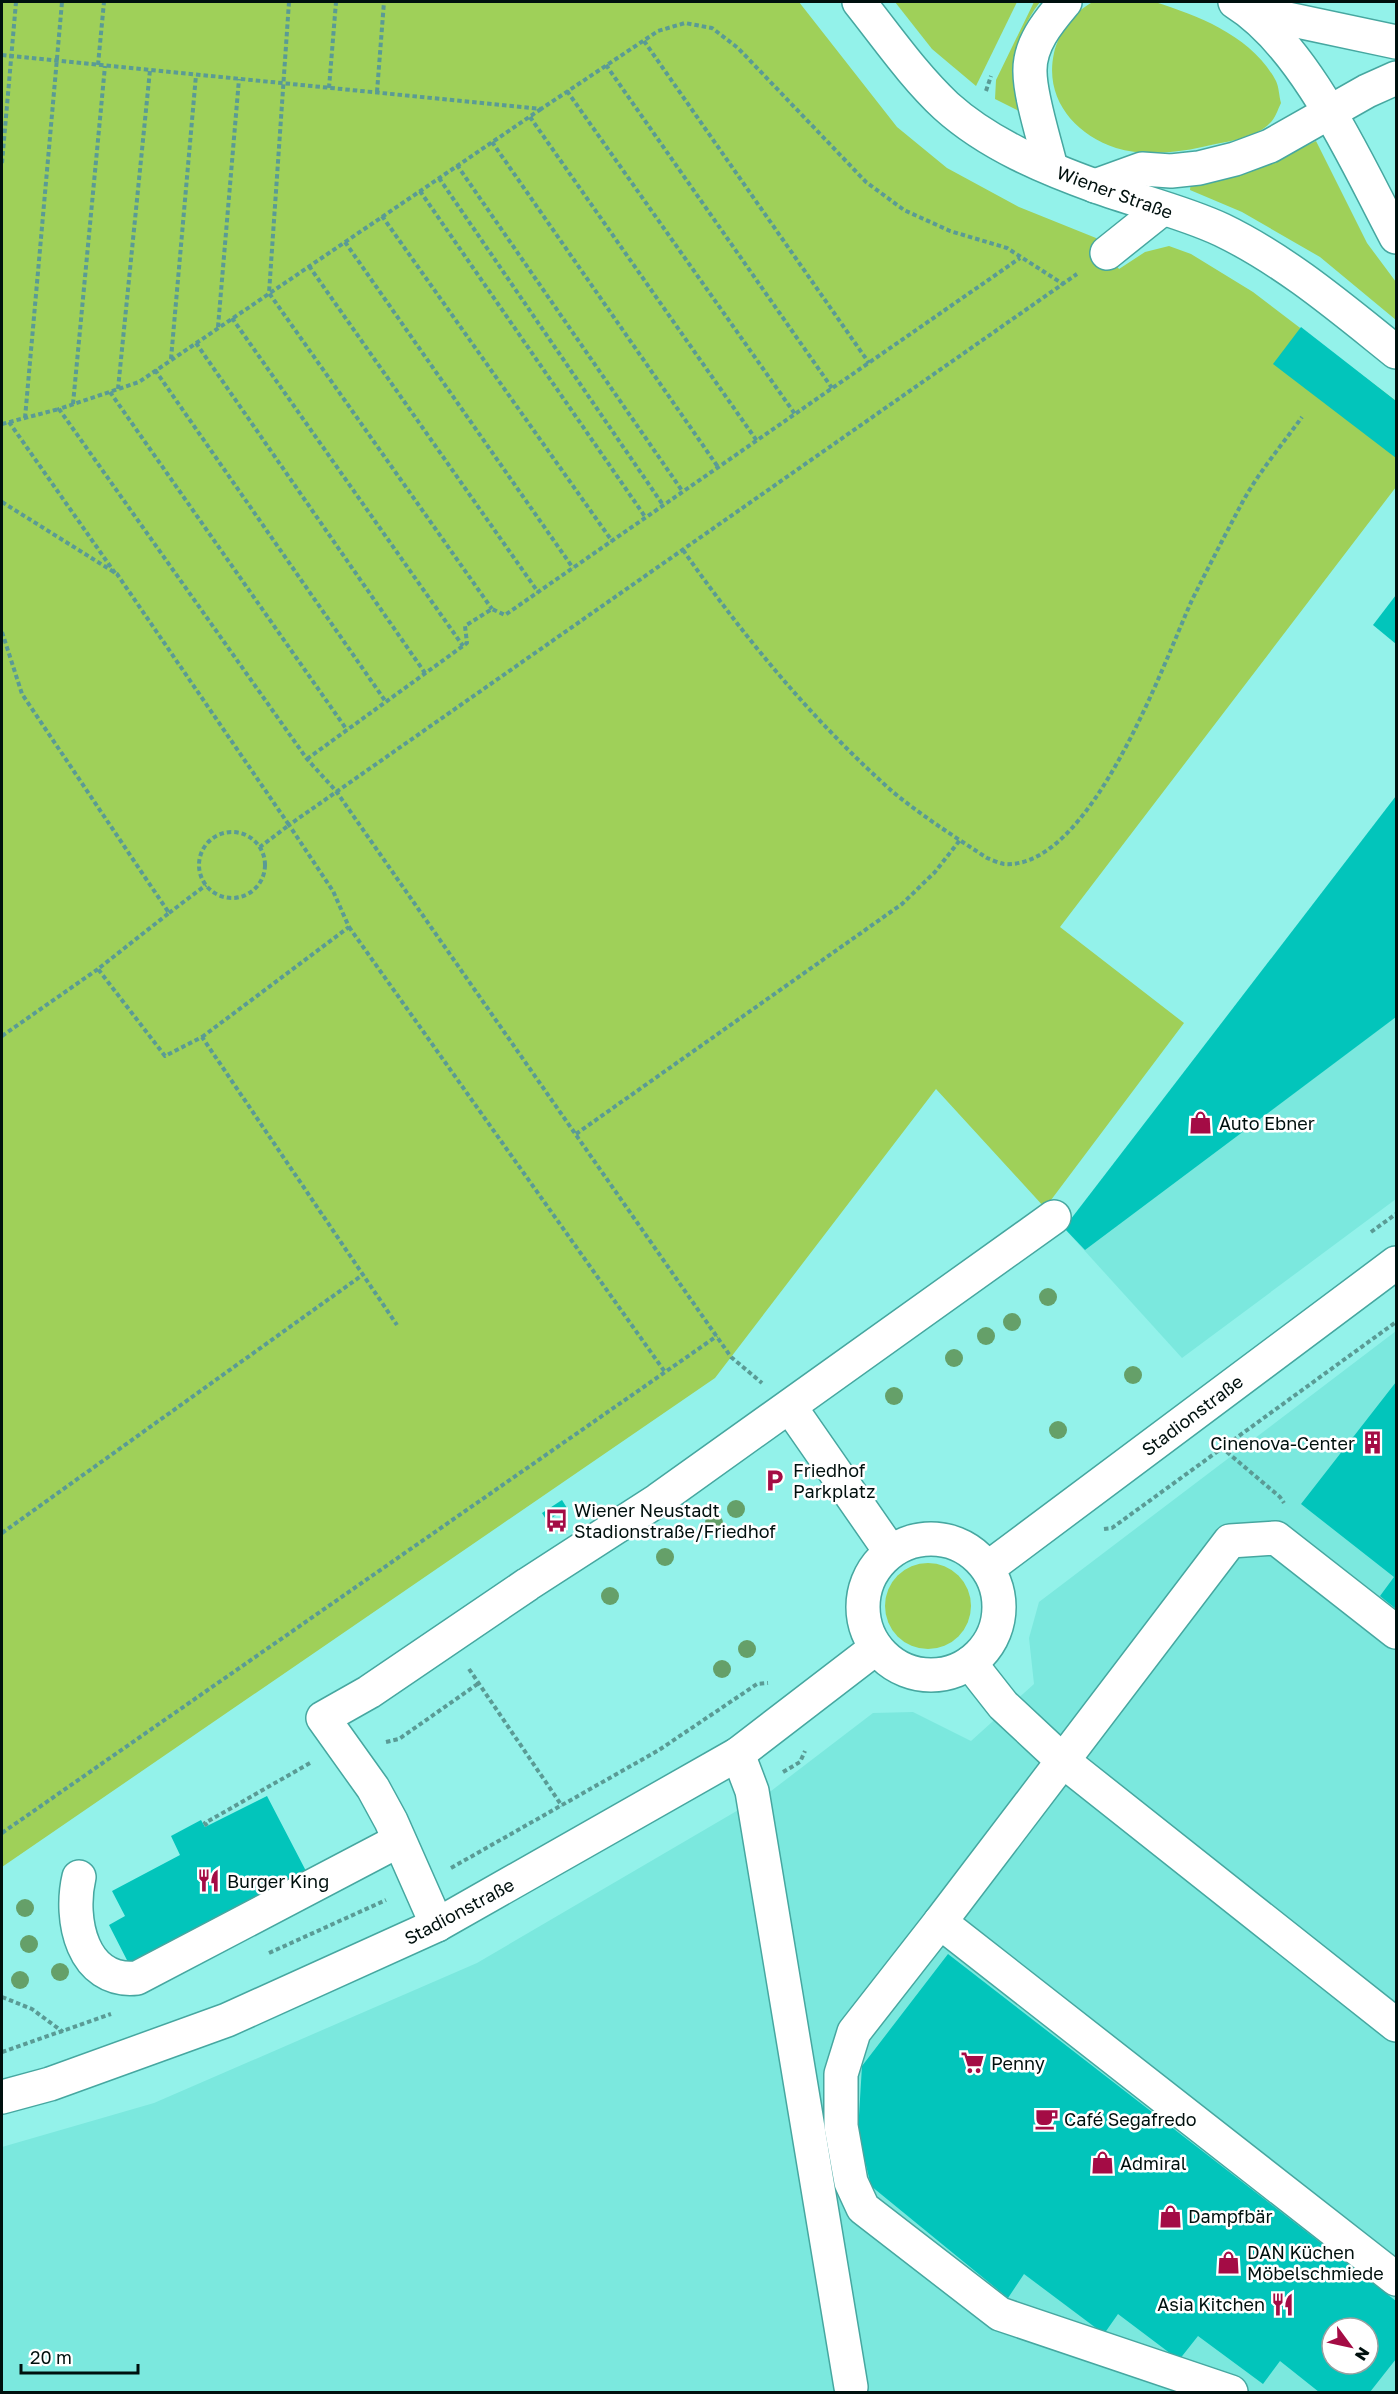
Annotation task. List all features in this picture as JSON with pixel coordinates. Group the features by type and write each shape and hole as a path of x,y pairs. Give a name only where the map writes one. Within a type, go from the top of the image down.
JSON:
{"street":[{"name":"Wiener Straße","path":"859,2 912,69 946,105 970,124 1011,150 1051,168 1095,186 1221,229 1287,267 1396,352"},
{"path":"1051,168 1030,71 1034,50 1046,24 1065,2"},
{"path":"1243,5 1396,42"},
{"path":"1243,5 1292,57 1328,112 1396,237"},
{"path":"1095,186 1142,169 1190,169 1235,159 1270,146 1328,112 1396,78"},
{"path":"1107,253 1162,209"},
{"path":"437,1925 391,1821 373,1788 323,1718 369,1692 658,1500 1054,1217"},
{"name":"Stadionstraße","path":"988,1568 1396,1263"},
{"path":"790,1407 890,1551"},
{"path":"1231,2392 1000,2314 863,2208 851,2182 841,2126 841,2074 854,2032 1230,1541 1276,1538 1396,1632"},
{"path":"944,1539 968,1549 988,1568 997,1590 999,1617 987,1645 970,1663 944,1674 918,1674 892,1664 876,1648 865,1626 863,1596 876,1567 890,1551 916,1540 944,1539"},
{"name":"Stadionstraße","path":"2,2097 50,2084 227,2020 437,1925 738,1755 876,1648"},
{"path":"970,1663 1003,1705 1063,1761 1396,2025"},
{"path":"738,1755 752,1791 851,2387"},
{"path":"79,1877 75,1894 78,1925 89,1959 107,1975 122,1980 137,1978 398,1841"},
{"path":"940,1922 1396,2279"}],"path":[{"path":"2,163 16,2"},
{"path":"25,418 62,2"},
{"path":"98,65 104,2"},
{"path":"289,2 269,293 492,609 505,615 1021,258"},
{"path":"329,88 336,2"},
{"path":"377,92 384,2"},
{"path":"2,424 59,409 139,382 606,65 658,31 685,23 712,28 738,48 866,182 904,210 950,231 1006,248 1063,284"},
{"path":"644,41 869,363"},
{"path":"2,55 541,109"},
{"path":"606,65 832,388"},
{"path":"73,404 105,66"},
{"path":"118,389 150,70"},
{"path":"170,360 196,75"},
{"path":"218,328 239,79"},
{"path":"567,91 795,414"},
{"path":"530,117 757,441"},
{"path":"492,142 718,467"},
{"path":"457,165 683,492"},
{"path":"439,178 663,505"},
{"path":"420,191 646,518"},
{"path":"382,216 612,541"},
{"path":"345,242 573,568"},
{"path":"260,847 336,791 1107,253"},
{"path":"309,266 538,592"},
{"path":"232,318 464,646"},
{"path":"196,343 425,673"},
{"path":"155,370 386,702"},
{"path":"110,392 347,730"},
{"path":"59,409 307,759 336,791 731,1357 790,1407"},
{"path":"683,550 731,618 812,712 894,792 987,858 1004,864 1028,860 1050,849 1104,786 1139,724 1192,601 1243,500 1302,417"},
{"path":"9,422 289,825 333,891 349,927 665,1372"},
{"path":"2,502 119,578"},
{"path":"307,759 464,646 467,643 465,626 492,609"},
{"path":"2,632 22,694 169,913"},
{"path":"233,832 252,839 260,847 265,858 262,880 246,896 224,897 206,885 199,864 206,845 213,838 233,832"},
{"path":"576,1134 902,904 935,872 960,840"},
{"path":"2,1036 99,969 206,885"},
{"path":"99,969 165,1056 202,1037 349,927"},
{"path":"202,1037 361,1276 397,1325"},
{"path":"2,1533 361,1276"},
{"path":"1112,1528 1396,1322"},
{"path":"2,1833 717,1336"},
{"path":"1221,1447 1281,1497 1286,1509 1276,1538"},
{"path":"448,1638 562,1806"},
{"path":"2,1997 32,2008 63,2032 2,2052"}],"shaded area":[{"path":"1396,796 1396,1199 1182,1358 1064,1228"},
{"path":"1396,1331 1396,2392 2,2392 2,2147 154,2103 477,1963 771,1791 873,1713 913,1712 971,1741 1034,1684 1029,1638 1039,1602"}],"green space":[{"path":"2,2 799,2 897,127 947,168 1019,207 1096,238 1119,269 1145,252 1169,246 1191,254 1253,292 1396,401 1396,487 1060,927 1184,1023 1045,1208 936,1089 715,1378 2,1867"},
{"path":"895,2 1017,2 976,86 932,49"},
{"path":"1034,2 1040,2 1024,28 1015,67 1019,111 995,99 996,80"},
{"path":"1155,2 1206,21 1223,30 1239,40 1266,65 1278,86 1281,103 1270,123 1258,132 1234,140 1188,150 1151,153 1116,148 1087,134 1075,124 1058,99 1054,85 1052,69 1054,53 1063,31 1078,12 1091,3"},
{"path":"1316,141 1367,243 1396,282 1396,320 1320,257 1242,212 1190,190 1191,181 1258,169"},
{"path":"928,1563 952,1570 964,1582 971,1606 964,1630 952,1642 928,1649 904,1642 892,1630 885,1606 892,1582 904,1570"}],"building":[{"path":"1301,327 1396,401 1396,458 1273,364"},
{"path":"1396,595 1396,644 1373,625"},
{"name":"Auto Ebner","path":"1396,796 1396,1017 1085,1250 1064,1228"},
{"name":"Cinenova-Center","path":"1396,1382 1396,1609 1380,1596 1394,1577 1301,1504"},
{"path":"562,1500 567,1508 547,1521 542,1513"},
{"name":"Burger King","path":"267,1796 306,1871 130,1966 109,1925 125,1916 112,1891 180,1855 171,1836 201,1820 205,1827"},
{"path":"948,1954 1396,2301 1396,2359 1370,2392 1319,2392 1280,2361 1263,2384 1198,2336 1179,2360 1118,2314 1104,2334 1024,2274 1008,2298 871,2186 858,2132 862,2066"}],"place":[{"name":"Auto Ebner","path":"1201,1123"},
{"name":"Cinenova-Center","path":"1373,1443"},
{"name":"Friedhof Parkplatz","path":"775,1480"},
{"name":"Wiener Neustadt Stadionstraße/Friedhof","path":"556,1520"},
{"name":"Burger King","path":"209,1881"},
{"name":"Penny","path":"973,2063"},
{"name":"Café Segafredo","path":"1046,2119"},
{"name":"Admiral","path":"1102,2163"},
{"name":"Dampfbär","path":"1170,2216"},
{"name":"DAN Küchen Möbelschmiede","path":"1229,2262"},
{"name":"Asia Kitchen","path":"1283,2304"}]}
